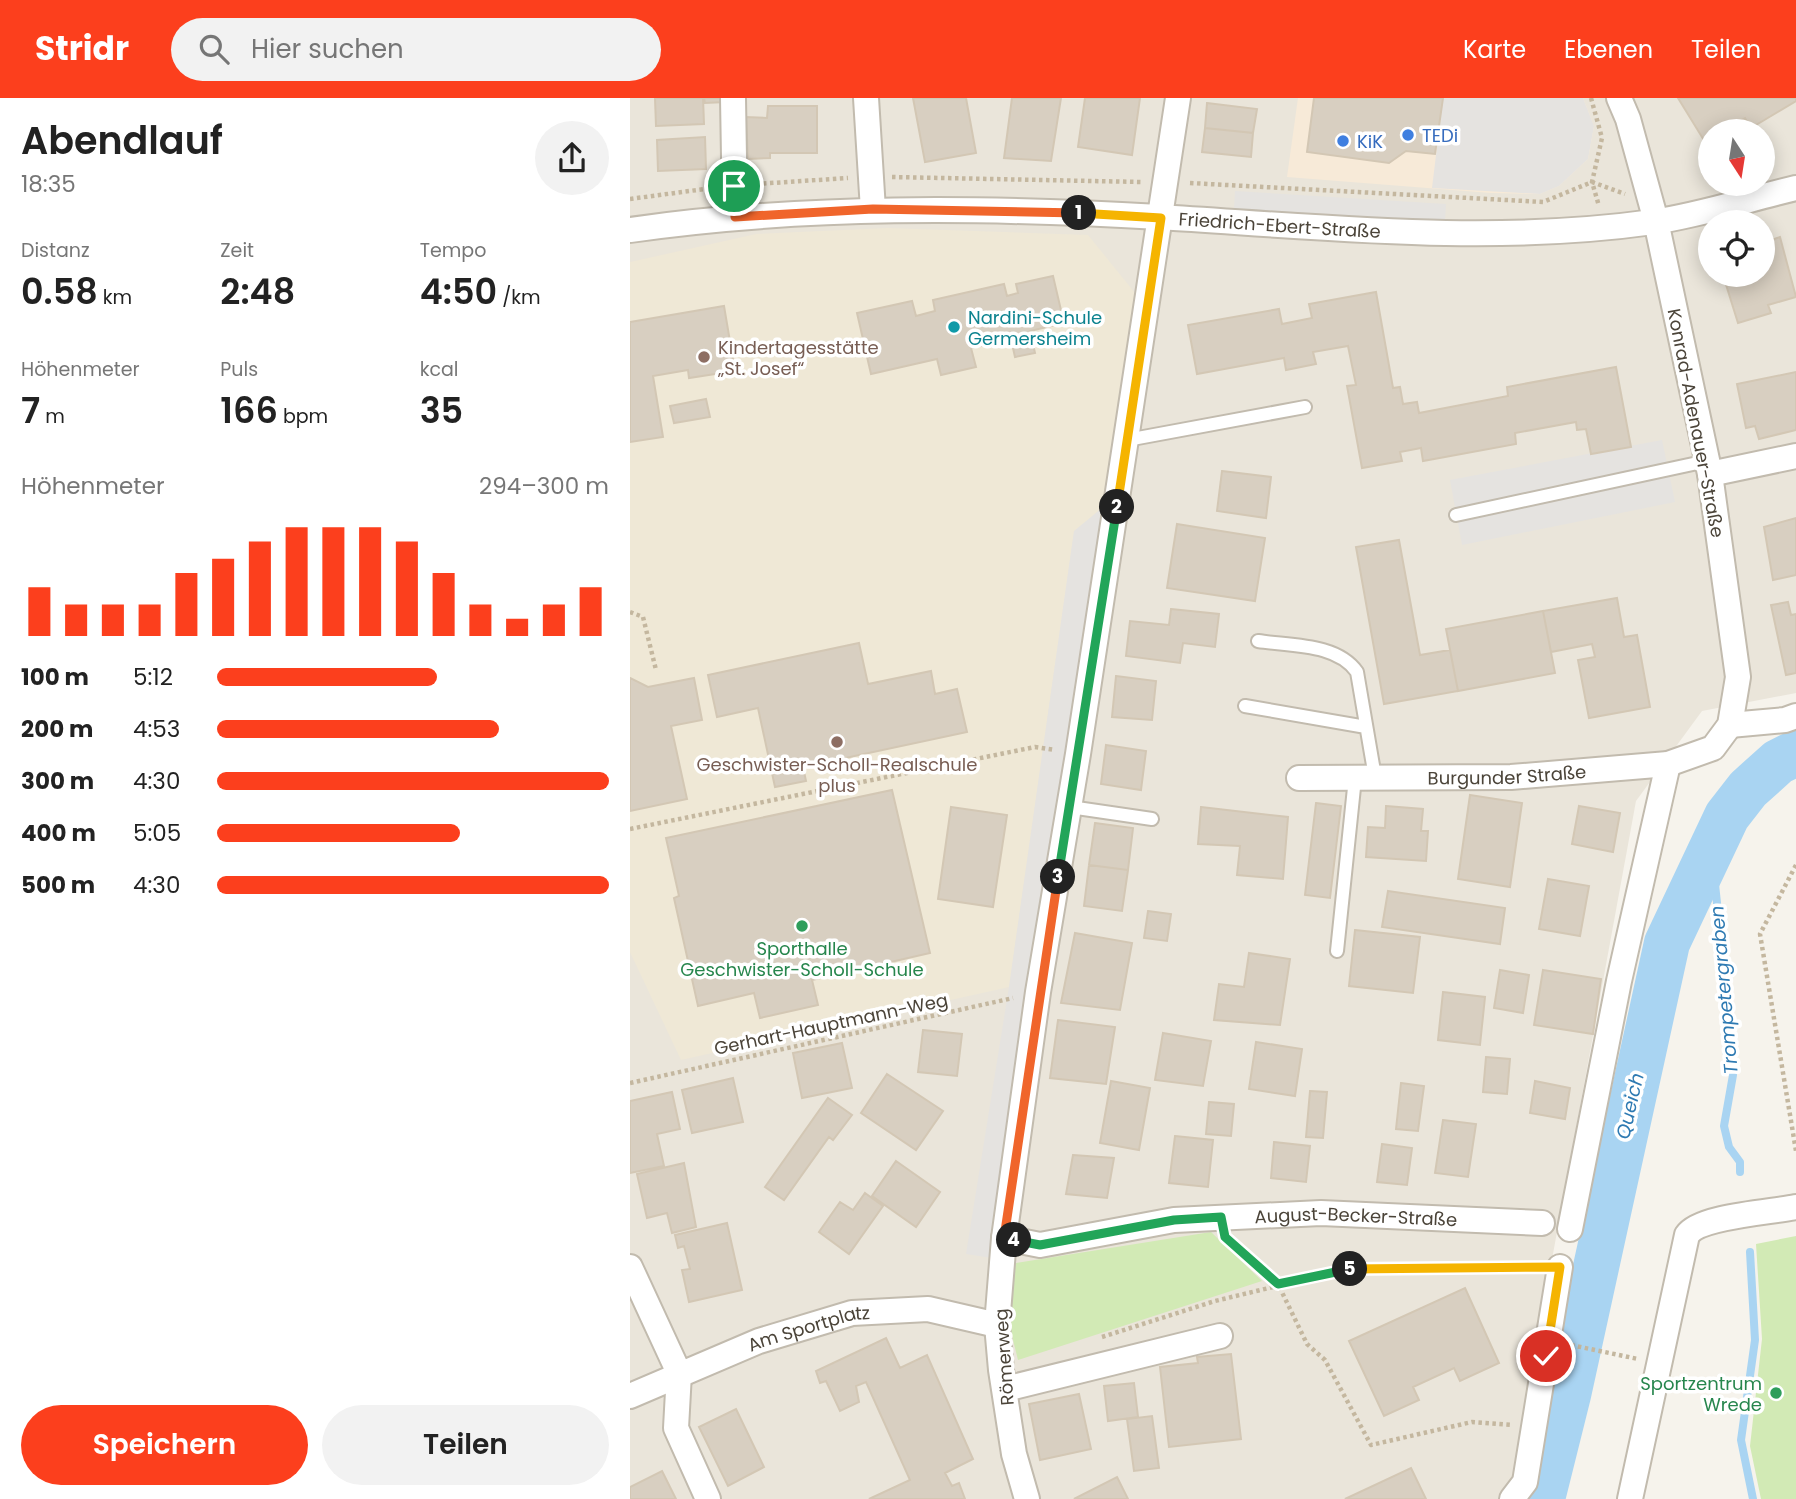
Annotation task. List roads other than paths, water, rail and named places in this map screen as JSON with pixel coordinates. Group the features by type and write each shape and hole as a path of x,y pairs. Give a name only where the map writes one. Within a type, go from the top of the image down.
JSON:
{"street":[{"path":"733,98 735,217"},
{"path":"866,98 873,209"},
{"name":"Römerweg","path":"1027,1499 1014,1454 998,1325 1004,1238 1038,992 1079,754 1178,98"},
{"name":"Konrad-Adenauer-Straße","path":"1619,98 1629,119 1656,221 1708,467 1738,677 1730,725 1713,748"},
{"name":"Friedrich-Ebert-Straße","path":"630,230 735,217 873,209 971,209 1390,232 1468,233 1606,227 1656,221 1796,188"},
{"path":"1708,467 1796,456"},
{"path":"1730,725 1785,720 1796,716"},
{"name":"Burgunder Straße","path":"1299,778 1511,777 1668,764 1713,748"},
{"path":"1570,1228 1619,981 1668,764"},
{"path":"1632,1498 1690,1229 1708,1222 1788,1209"},
{"name":"August-Becker-Straße","path":"1004,1238 1040,1245 1174,1220 1321,1213 1542,1223"},
{"path":"630,1267 679,1373 676,1428 708,1499"},
{"path":"1513,1499 1525,1482 1560,1267"},
{"name":"Am Sportplatz","path":"630,1396 760,1341 852,1313 928,1310 998,1325"},
{"path":"1004,1389 1220,1336"}],"lane":[{"path":"1127,440 1305,407"},
{"path":"1456,515 1708,467"},
{"path":"1258,641 1335,653 1350,662 1357,672 1366,726 1365,778 1337,951"},
{"path":"1245,706 1366,726"},
{"path":"1070,807 1152,819"}],"waterway":[{"name":"Queich","path":"1542,1499 1568,1395 1667,943 1727,816 1748,789 1778,762 1796,753"},
{"name":"Trompetergraben","path":"1711,847 1730,1024 1726,1051 1733,1075 1724,1126 1729,1147 1740,1162 1740,1172"},
{"name":"Trompetergraben","path":"1750,1252 1755,1340 1741,1440 1753,1499"}],"place":[{"name":"TEDi","path":"1408,135"},
{"name":"KiK","path":"1343,141"},
{"name":"Nardini-Schule Germersheim","path":"954,327"},
{"name":"Kindertagesstätte „St. Josef“","path":"704,357"},
{"name":"Geschwister-Scholl-Realschule plus","path":"837,742"},
{"name":"Sporthalle Geschwister-Scholl-Schule","path":"802,926"},
{"name":"Sportzentrum Wrede","path":"1776,1393"}]}
